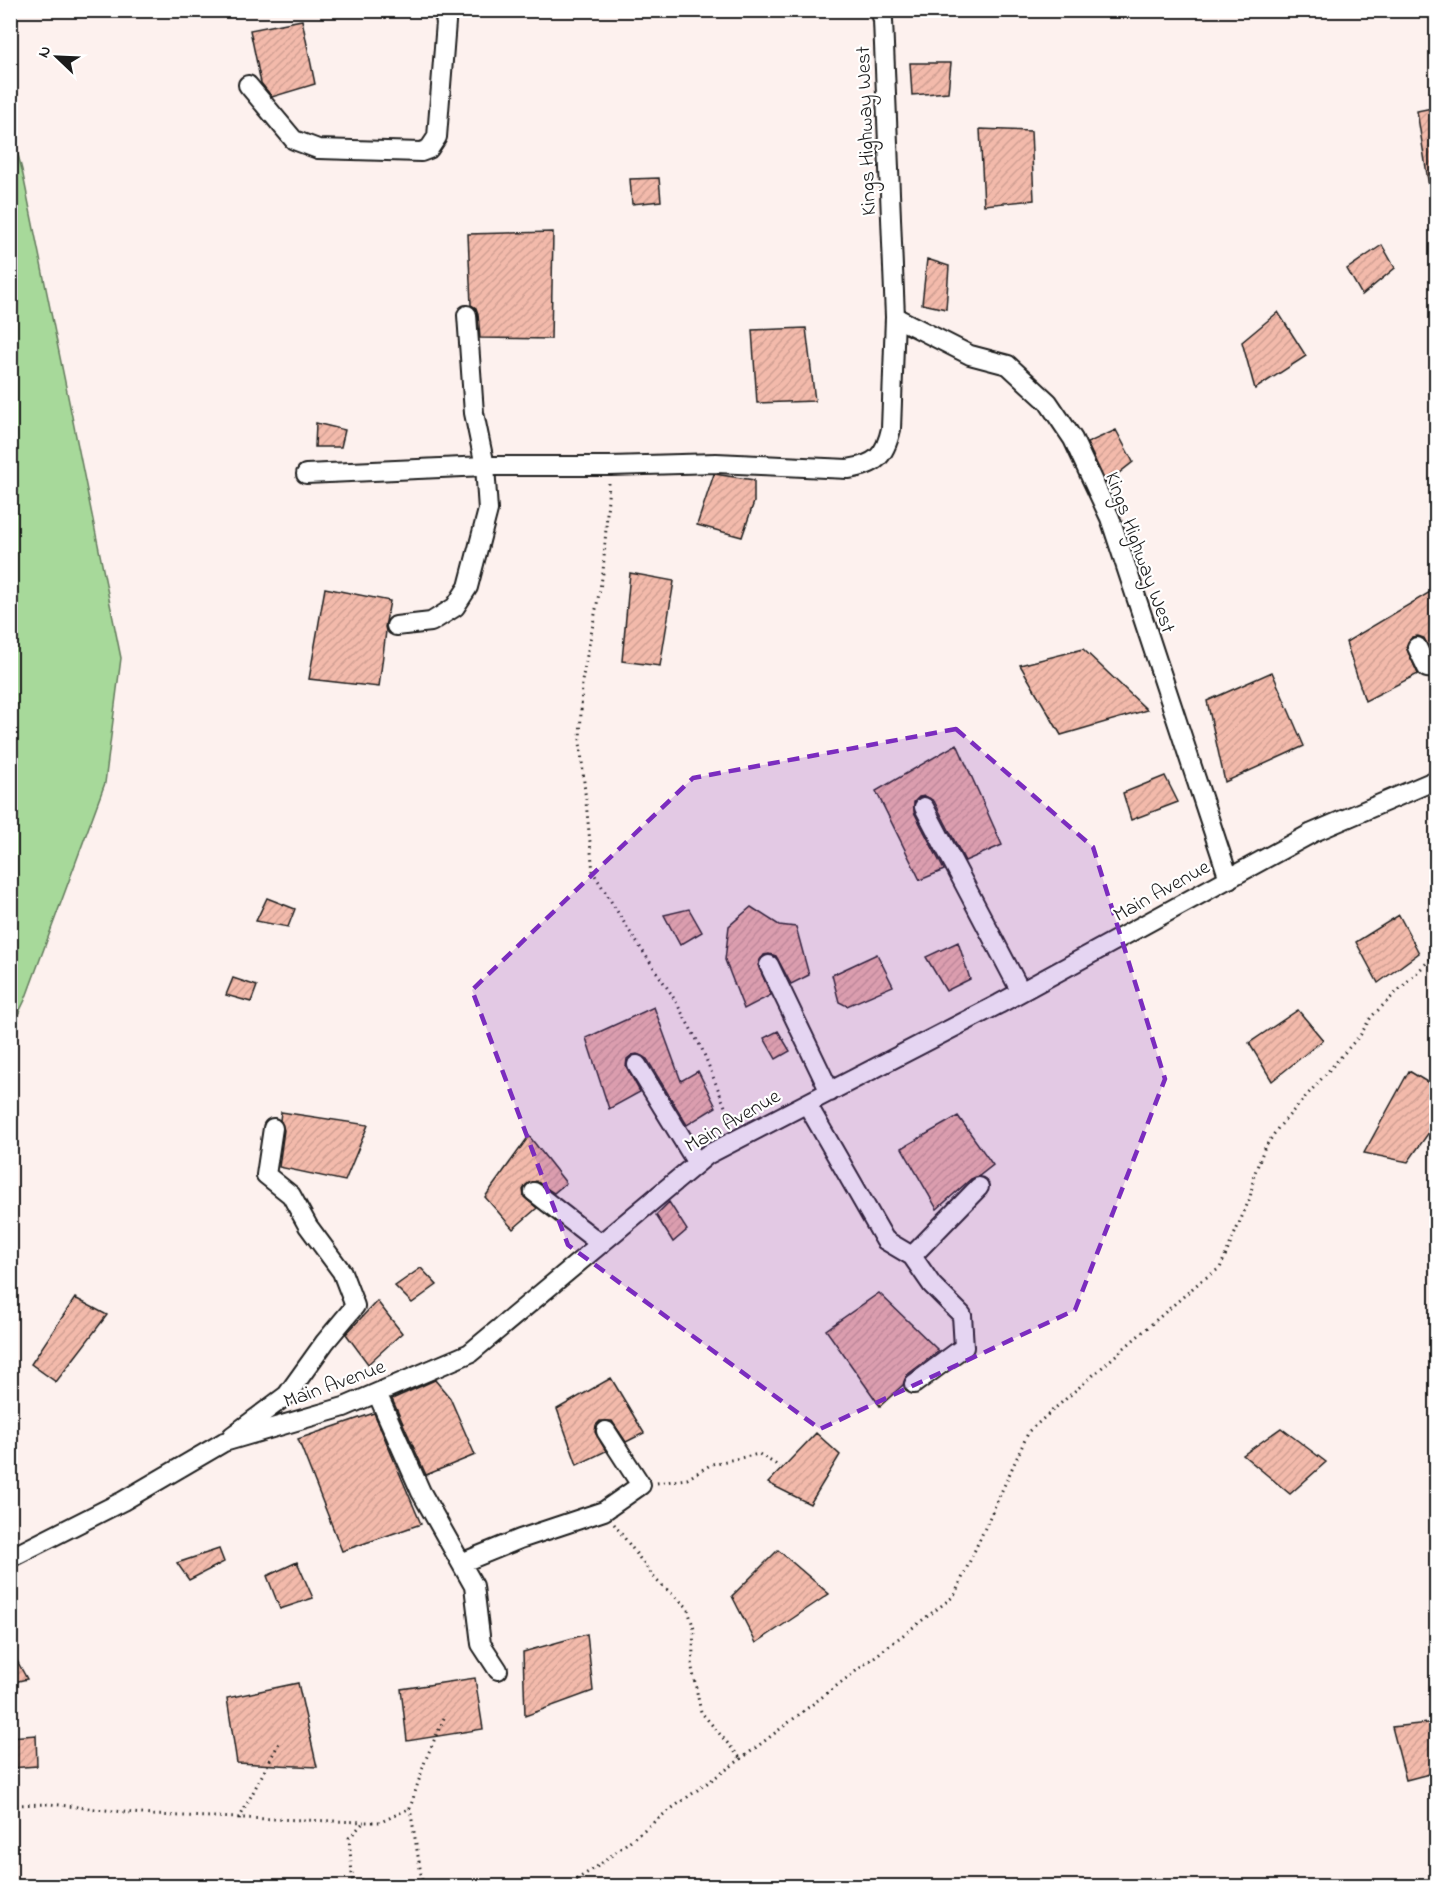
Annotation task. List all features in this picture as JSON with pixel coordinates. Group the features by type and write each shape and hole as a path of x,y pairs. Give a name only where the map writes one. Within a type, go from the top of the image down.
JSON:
{"street":[{"path":"248,85 294,140 318,149 422,152 429,149 437,137 446,22 443,10"},
{"name":"Kings Highway West","path":"880,10 883,20 895,317 970,355 1008,365 1048,402 1073,440 1110,518 1229,879"},
{"path":"396,626 430,622 455,607 468,587 488,510 485,466 474,413 467,315"},
{"path":"306,474 485,466 716,463 848,469 865,467 882,453 887,445 891,429 895,317"},
{"path":"1417,647 1426,668 1437,669"},
{"name":"Main Avenue","path":"10,1558 123,1501 224,1442 344,1407 470,1353 707,1155 1021,992 1312,833 1437,780"},
{"path":"924,807 1021,992"},
{"path":"769,964 830,1092"},
{"path":"637,1065 698,1163"},
{"path":"807,1104 885,1240 912,1256 932,1285 962,1315 964,1347 914,1384"},
{"path":"224,1442 286,1395 355,1306 342,1272 308,1226 291,1195 266,1175 273,1128"},
{"path":"912,1256 979,1187"},
{"path":"534,1192 601,1244"},
{"path":"377,1393 421,1492 474,1586 481,1644 498,1670"},
{"path":"461,1563 604,1510 641,1485 606,1431"}],"path":[{"path":"610,466 603,573 582,681 580,742 593,872 672,995 702,1049 738,1139"},
{"path":"566,1887 598,1866 668,1811 741,1759 954,1596 1029,1431 1220,1268 1250,1198 1254,1175 1264,1149 1278,1128 1360,1034 1371,1017 1437,954"},
{"path":"641,1485 687,1479 712,1464 759,1454 780,1467"},
{"path":"604,1510 656,1580 687,1607 694,1629 692,1668 701,1712 741,1759"},
{"path":"423,1887 410,1808 425,1761 444,1718"},
{"path":"240,1819 279,1743"},
{"path":"10,1805 50,1804 152,1815 364,1822 381,1822 410,1808"},
{"path":"353,1887 349,1838 364,1822"}],"highlighted area":[{"path":"956,729 1093,847 1165,1079 1075,1310 820,1429 568,1245 472,990 693,778"}],"green space":[{"path":"10,124 22,170 121,658 105,783 25,1000 11,1029"}],"building":[{"path":"302,20 315,84 272,97 261,83 250,30"},
{"path":"910,63 951,63 948,92 912,95"},
{"path":"1437,107 1437,186 1429,187 1417,111"},
{"path":"980,129 1031,131 1034,200 984,205"},
{"path":"659,178 661,201 632,204 630,179"},
{"path":"553,232 551,339 480,338 478,314 476,308 471,305 468,234"},
{"path":"1382,245 1395,268 1362,295 1347,269"},
{"path":"927,259 949,266 946,309 922,304"},
{"path":"1278,312 1306,356 1255,389 1242,342"},
{"path":"806,328 815,401 757,403 752,330"},
{"path":"316,423 345,430 341,447 315,447"},
{"path":"1116,430 1133,462 1106,483 1087,443"},
{"path":"714,474 754,480 754,502 742,537 697,525"},
{"path":"630,573 674,581 660,666 622,661"},
{"path":"325,588 390,601 379,687 309,679"},
{"path":"1430,592 1437,608 1437,658 1434,658 1424,638 1412,637 1406,647 1418,674 1365,701 1346,642"},
{"path":"1083,649 1147,710 1061,735 1020,665"},
{"path":"1272,672 1304,746 1225,782 1207,701"},
{"path":"957,744 1002,845 965,861 934,801 925,796 919,797 914,802 914,812 944,870 920,880 876,791"},
{"path":"1165,776 1178,802 1131,820 1123,793"},
{"path":"267,898 295,909 288,927 256,921"},
{"path":"751,907 779,925 796,927 809,975 791,984 776,956 764,955 758,965 771,995 744,1009 725,960 729,926"},
{"path":"689,909 702,932 680,945 664,915"},
{"path":"1399,915 1419,953 1378,983 1356,942"},
{"path":"958,942 970,979 946,991 926,957"},
{"path":"877,954 893,986 847,1006 839,1002 832,975"},
{"path":"233,978 257,986 251,1002 226,995"},
{"path":"654,1007 681,1081 698,1071 716,1107 687,1125 647,1059 637,1054 627,1059 626,1066 640,1092 609,1109 586,1038"},
{"path":"1298,1010 1323,1040 1272,1081 1249,1043"},
{"path":"778,1031 790,1051 776,1059 764,1038"},
{"path":"1409,1071 1437,1088 1437,1121 1408,1162 1364,1153"},
{"path":"281,1112 368,1125 345,1181 279,1167 284,1130 280,1120"},
{"path":"958,1116 993,1165 971,1179 937,1209 902,1148"},
{"path":"529,1136 566,1183 554,1193 536,1181 526,1185 523,1190 524,1197 537,1208 513,1229 485,1197"},
{"path":"669,1202 687,1230 673,1242 656,1215"},
{"path":"421,1268 437,1285 412,1303 395,1286"},
{"path":"879,1293 939,1351 907,1375 903,1385 880,1406 826,1330"},
{"path":"75,1298 107,1315 56,1382 31,1364"},
{"path":"377,1301 402,1333 368,1364 346,1334"},
{"path":"611,1378 644,1433 626,1442 612,1421 600,1421 596,1425 595,1432 606,1451 577,1465 557,1409"},
{"path":"435,1380 450,1398 475,1455 426,1475 392,1399"},
{"path":"374,1413 421,1524 342,1551 298,1439"},
{"path":"1281,1428 1326,1462 1290,1494 1243,1455"},
{"path":"816,1433 840,1455 810,1504 768,1483"},
{"path":"219,1549 224,1562 189,1580 177,1563"},
{"path":"778,1550 829,1594 756,1643 732,1596"},
{"path":"297,1562 313,1598 280,1609 267,1576"},
{"path":"587,1634 593,1691 525,1716 523,1652"},
{"path":"10,1648 27,1679 10,1683"},
{"path":"475,1678 483,1729 407,1741 401,1689"},
{"path":"298,1683 317,1767 237,1763 227,1698"},
{"path":"1437,1722 1437,1772 1406,1780 1392,1727"},
{"path":"36,1735 37,1766 10,1768 10,1737"}]}
